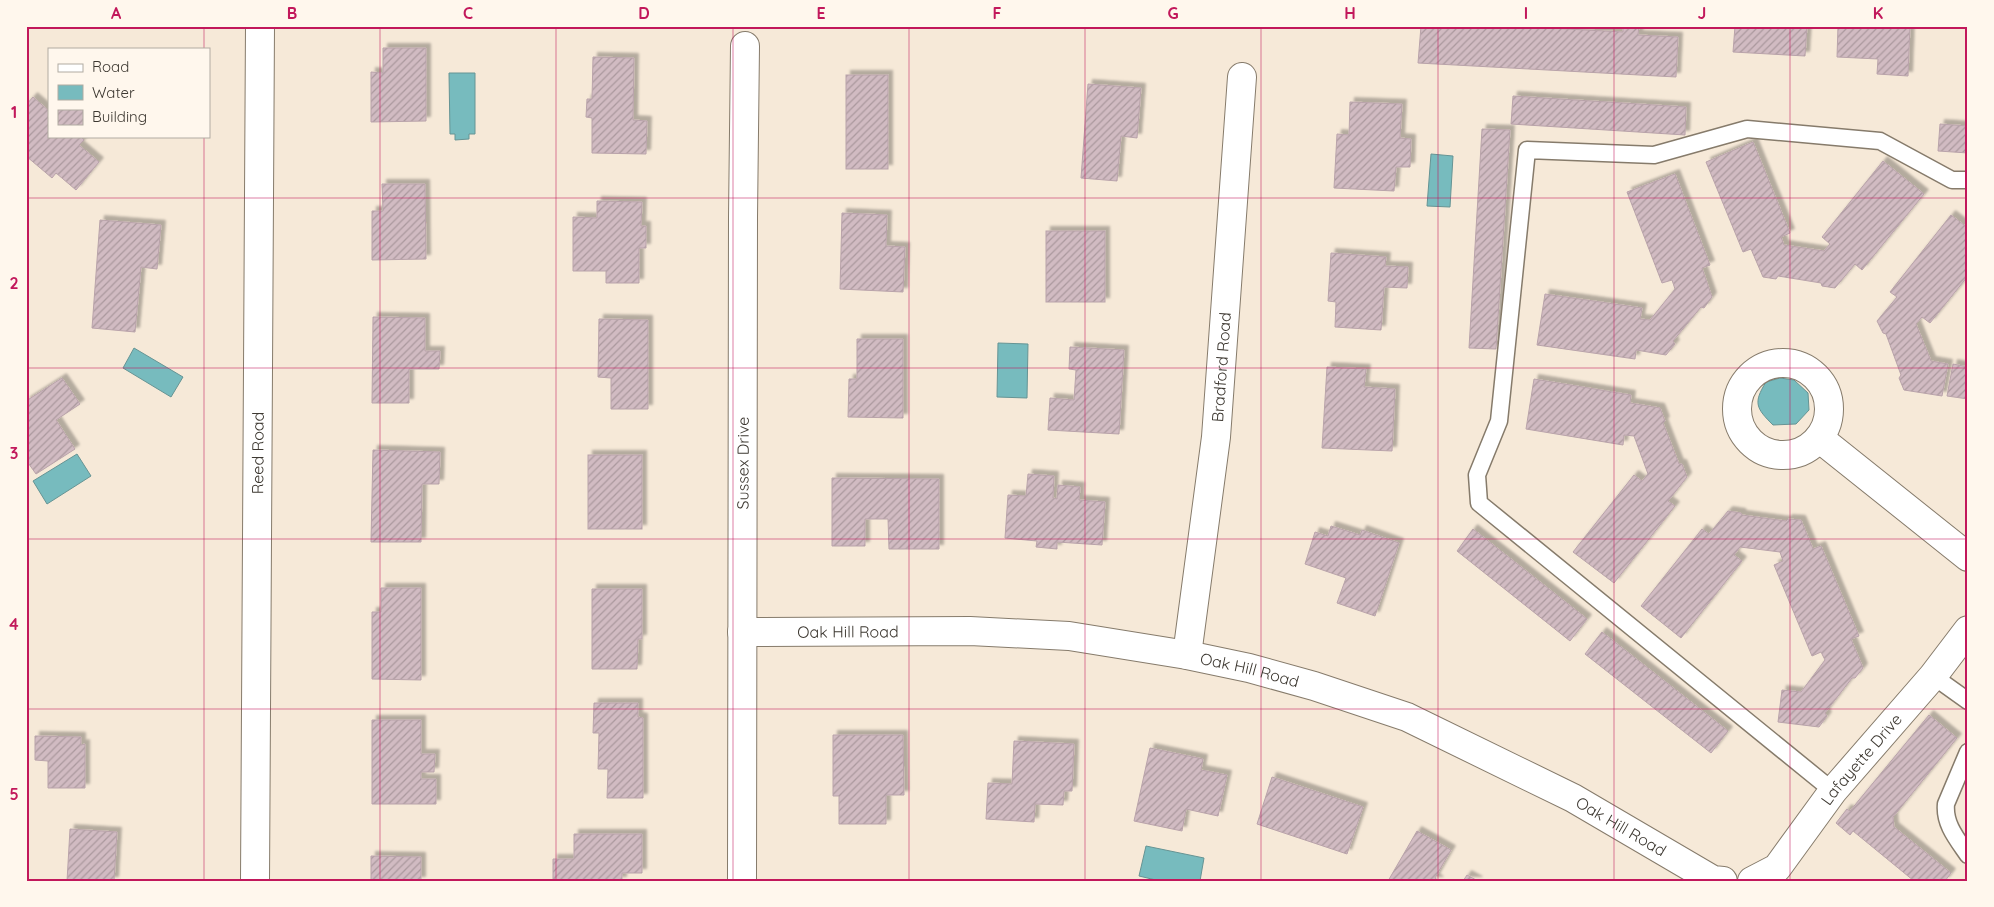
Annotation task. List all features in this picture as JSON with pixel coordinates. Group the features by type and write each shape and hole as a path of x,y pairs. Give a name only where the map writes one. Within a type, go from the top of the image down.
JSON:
{"street":[{"name":"Reed Road","path":"255,881 260,26"},
{"name":"Sussex Drive","path":"742,881 745,46"},
{"name":"Bradford Road","path":"1187,655 1216,437 1242,76"},
{"path":"1819,438 1968,557"},
{"name":"Lafayette Drive","path":"1752,881 1777,868 1834,791 1933,676 1968,630"},
{"name":"Oak Hill Road","path":"742,632 970,631 1069,636 1187,655 1249,668 1314,686 1407,717 1572,798 1718,880"}],"lane":[{"path":"1834,791 1479,503 1477,476 1499,421 1527,150 1654,156 1747,129 1880,140 1952,180 1968,180"},
{"path":"1933,676 1968,701"},
{"path":"1968,752 1946,804 1945,812 1946,819 1955,836 1968,855"}],"water":[{"path":"449,73 475,73 475,134 469,134 469,139 455,140 455,134 450,134"},
{"path":"1431,154 1453,156 1450,207 1427,206"},
{"path":"998,343 1028,344 1027,398 997,397"},
{"path":"134,348 183,377 171,397 123,368"},
{"path":"1780,378 1794,380 1808,393 1809,410 1796,424 1773,425 1758,405 1759,395 1766,382"},
{"path":"77,454 91,476 47,504 33,481"},
{"path":"1146,846 1204,858 1200,881 1160,881 1139,876"}],"building":[{"path":"1421,26 1511,26 1623,32 1623,26 1639,26 1638,35 1678,37 1676,77 1418,63"},
{"path":"1735,26 1807,26 1805,56 1733,52"},
{"path":"1838,26 1910,26 1908,76 1877,74 1878,59 1837,57"},
{"path":"383,48 426,48 426,121 371,122 371,72 383,73"},
{"path":"593,57 634,58 633,120 647,121 646,154 592,153 592,118 586,117 587,99 592,99"},
{"path":"846,75 888,75 888,169 846,169"},
{"path":"1088,84 1141,88 1137,138 1121,136 1117,181 1081,178"},
{"path":"1513,96 1686,107 1685,135 1511,124"},
{"path":"33,97 48,110 48,138 82,138 84,140 79,145 99,162 76,190 56,173 52,178 26,156 26,105"},
{"path":"1350,102 1402,104 1400,138 1411,139 1410,167 1396,167 1394,191 1334,188 1337,134 1349,135"},
{"path":"1940,124 1968,126 1968,153 1938,151"},
{"path":"1482,129 1510,130 1496,349 1469,348"},
{"path":"1753,142 1790,233 1781,237 1784,245 1824,251 1830,244 1822,237 1883,161 1924,194 1862,270 1855,264 1835,288 1822,286 1821,283 1778,276 1776,279 1763,277 1751,249 1743,252 1706,162"},
{"path":"1675,174 1710,265 1702,268 1712,297 1704,308 1701,307 1673,341 1675,344 1666,355 1636,350 1635,359 1537,345 1545,294 1642,308 1640,319 1650,320 1675,289 1672,280 1662,283 1627,192"},
{"path":"382,184 425,184 426,259 372,260 372,211 383,211"},
{"path":"597,201 642,202 641,226 646,226 646,248 639,248 639,283 606,283 606,271 573,271 573,217 597,218"},
{"path":"842,213 887,215 886,246 905,247 903,292 840,289"},
{"path":"1951,215 1968,228 1968,276 1930,323 1922,317 1916,324 1931,361 1948,364 1942,396 1904,390 1899,378 1901,375 1886,334 1883,333 1877,321 1897,297 1890,292"},
{"path":"100,220 161,225 157,269 141,267 135,332 92,328"},
{"path":"1046,231 1105,231 1105,302 1046,302"},
{"path":"1331,253 1386,257 1385,266 1408,267 1407,288 1384,287 1381,330 1335,327 1336,302 1328,301"},
{"path":"373,317 425,318 425,351 440,351 439,369 409,369 409,403 372,403"},
{"path":"599,319 648,320 648,409 611,409 611,378 598,377"},
{"path":"857,339 903,339 903,418 848,417 849,379 857,379"},
{"path":"1070,347 1124,350 1119,434 1048,430 1050,398 1074,400 1076,370 1069,369"},
{"path":"1953,364 1968,367 1968,399 1947,396"},
{"path":"1327,367 1366,369 1364,387 1395,389 1392,451 1322,448"},
{"path":"62,378 80,404 56,420 75,449 36,474 26,460 26,401"},
{"path":"1534,379 1631,395 1630,403 1660,408 1665,421 1663,423 1679,464 1682,464 1687,477 1668,501 1675,506 1614,583 1573,552 1634,475 1642,481 1648,474 1634,436 1624,435 1623,445 1526,429"},
{"path":"373,450 440,452 439,484 422,484 421,542 371,542"},
{"path":"588,455 642,455 642,529 588,529"},
{"path":"1028,474 1054,476 1053,498 1057,499 1058,485 1080,487 1079,500 1105,502 1102,545 1057,542 1057,549 1036,547 1037,541 1005,538 1008,495 1026,496"},
{"path":"832,478 939,479 939,549 889,549 888,519 865,519 865,546 832,546"},
{"path":"1728,511 1741,513 1742,515 1786,521 1788,519 1801,520 1813,549 1821,546 1859,636 1851,639 1863,668 1855,678 1852,678 1825,713 1827,716 1819,727 1778,722 1782,690 1801,692 1825,660 1821,652 1812,656 1774,565 1783,561 1780,552 1740,547 1734,555 1742,561 1681,638 1641,606 1702,529 1709,534"},
{"path":"1331,526 1360,535 1362,530 1399,543 1375,616 1337,603 1346,578 1305,564 1315,532 1328,536"},
{"path":"1473,529 1587,619 1570,641 1457,551"},
{"path":"381,588 421,588 421,680 372,679 372,612 381,612"},
{"path":"592,589 642,589 642,639 638,639 637,669 592,669"},
{"path":"1602,632 1728,731 1711,753 1585,654"},
{"path":"594,703 638,703 638,717 643,718 643,798 607,798 608,769 598,769 599,733 593,733"},
{"path":"1929,715 1957,738 1893,817 1894,827 1951,873 1945,881 1914,881 1853,831 1850,835 1836,823 1847,809 1850,811"},
{"path":"372,720 421,720 421,754 435,754 434,772 421,772 421,779 436,779 436,804 372,804"},
{"path":"833,735 903,735 904,795 886,795 886,824 839,824 839,796 833,796"},
{"path":"35,736 81,737 81,745 85,744 85,788 48,788 48,761 35,760"},
{"path":"1014,741 1074,744 1072,791 1064,791 1063,805 1035,804 1034,822 986,819 988,783 1012,784"},
{"path":"1150,748 1203,759 1201,770 1227,775 1218,816 1186,809 1182,831 1134,821"},
{"path":"1272,777 1363,807 1347,854 1257,824"},
{"path":"70,829 117,832 114,881 67,881"},
{"path":"1417,831 1451,850 1435,878 1439,881 1388,881"},
{"path":"574,834 642,834 642,873 622,873 622,881 553,881 553,859 574,859"},
{"path":"371,856 421,857 421,881 371,881"},
{"path":"1467,875 1478,881 1463,881"}]}
